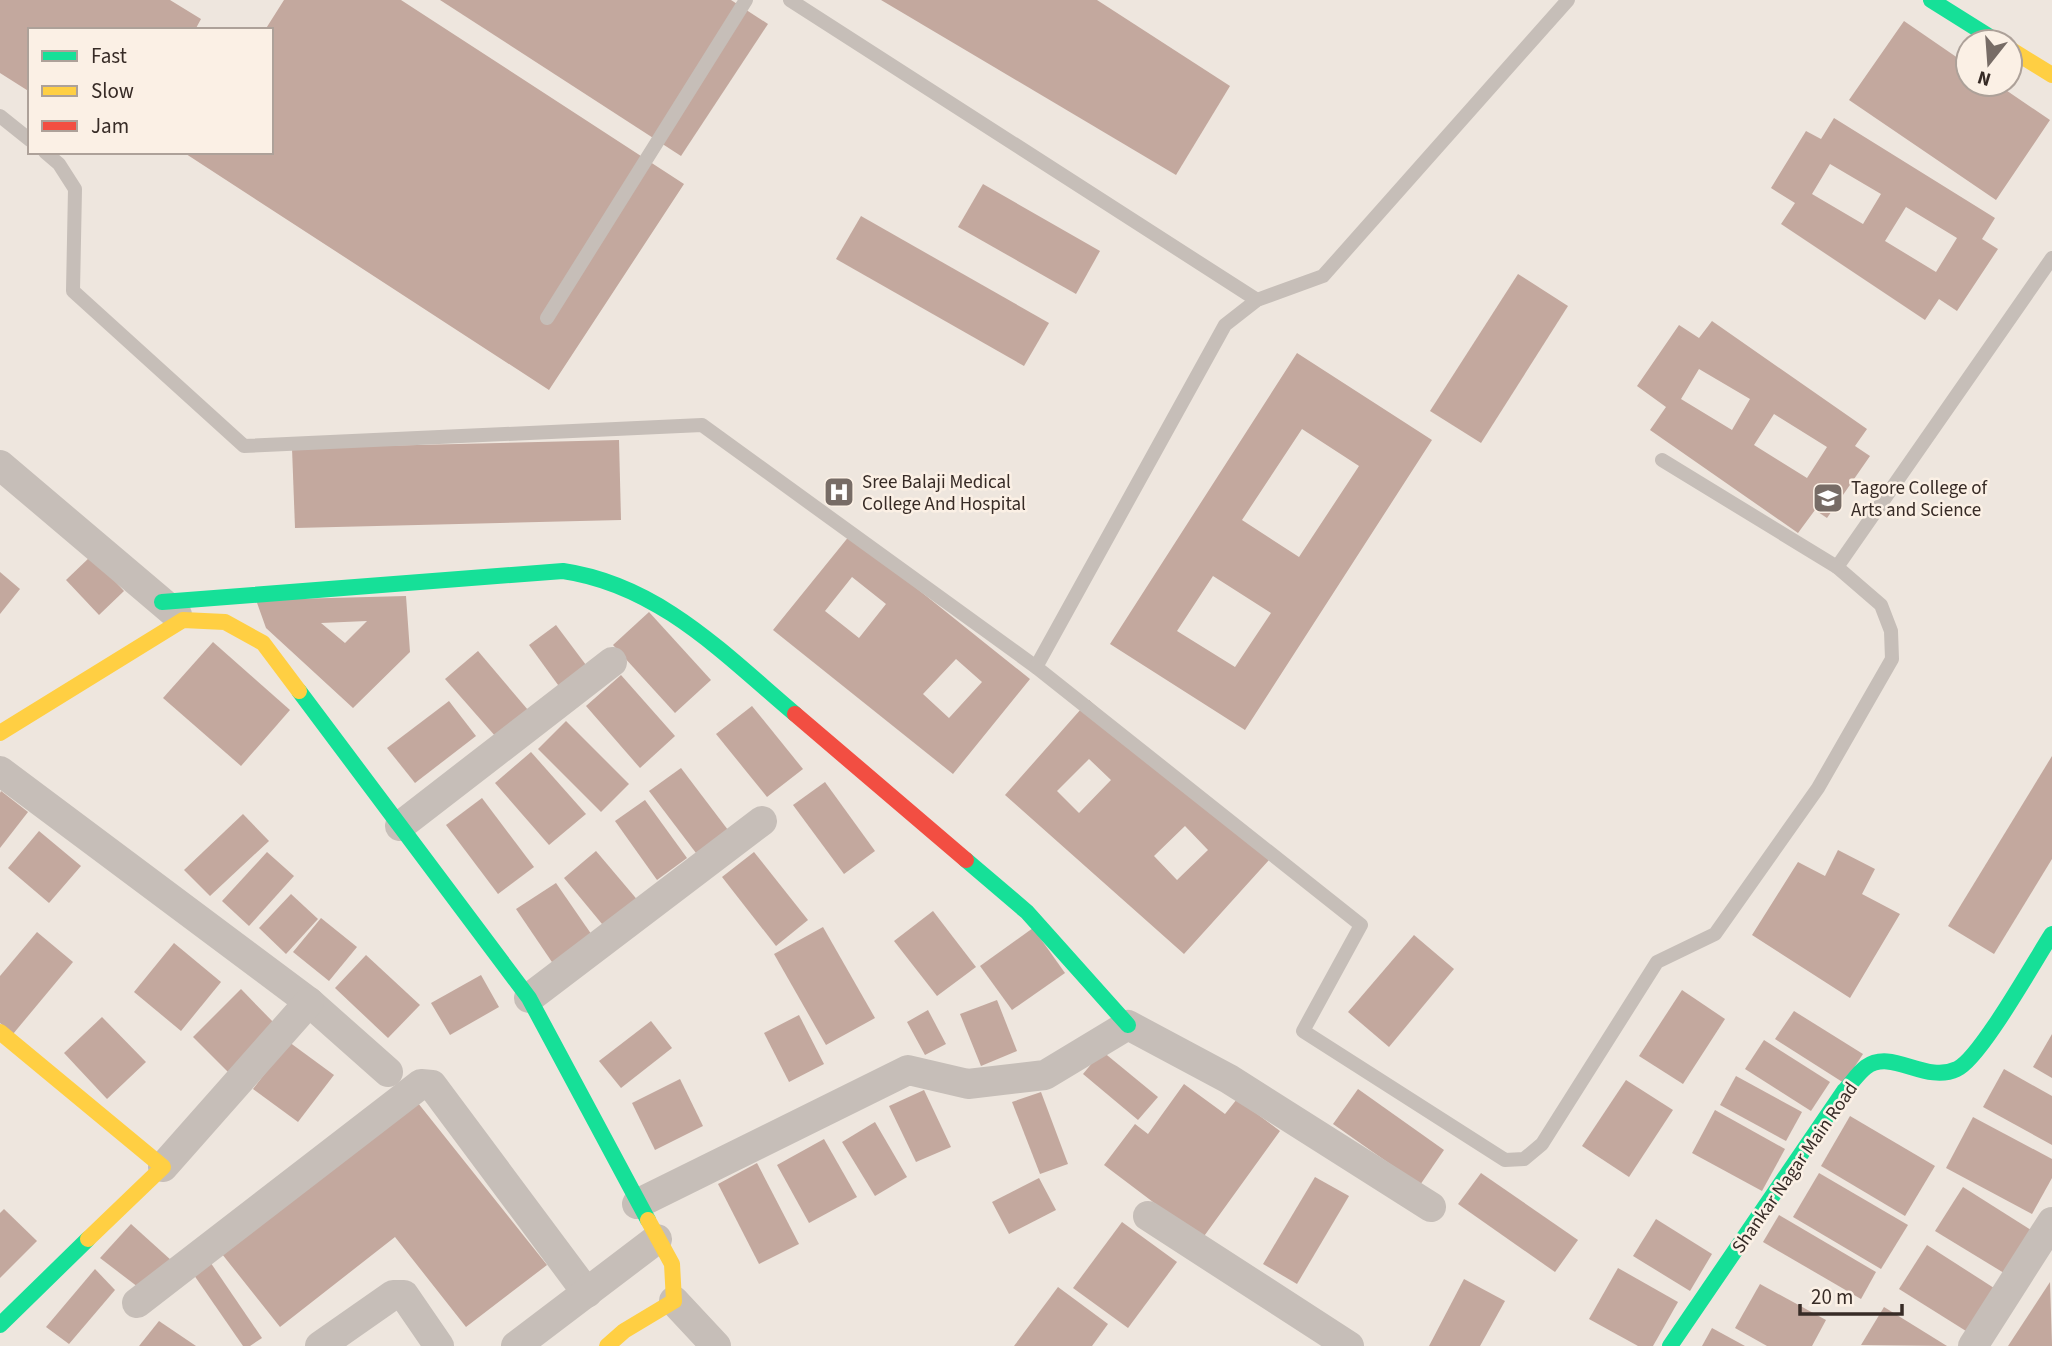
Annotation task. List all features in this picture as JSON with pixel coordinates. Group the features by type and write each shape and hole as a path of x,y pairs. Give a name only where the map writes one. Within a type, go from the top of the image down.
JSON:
{"street":[{"path":"1931,0 1976,28"},
{"path":"2024,58 2052,75"},
{"path":"0,465 172,611 225,622 263,643 529,998 637,1204 672,1264 674,1301 716,1346"},
{"path":"0,733 172,611 563,571 600,575 636,589 684,620 1027,912 1128,1025 1229,1079 1432,1208"},
{"path":"400,826 612,662"},
{"path":"0,771 309,1002 388,1072"},
{"path":"529,998 762,821"},
{"name":"Shankar Nagar Main Road","path":"1670,1346 1844,1091 1866,1067 1882,1060 1940,1076 1961,1068 1979,1047 2052,934"},
{"path":"0,1325 163,1167 309,1002"},
{"path":"637,1204 908,1070 968,1084 1045,1075 1128,1025"},
{"path":"0,1032 163,1167"},
{"path":"137,1303 421,1084 432,1085 587,1293"},
{"path":"1148,1216 1349,1346"},
{"path":"1973,1346 2052,1222"},
{"path":"516,1346 657,1239"},
{"path":"320,1346 393,1295 404,1295 439,1346"},
{"path":"607,1346 624,1331 674,1301"},
{"path":"0,1338 11,1346"}],"lane":[{"path":"547,318 746,0"},
{"path":"790,0 1257,300"},
{"path":"1036,667 1225,325 1257,300 1323,276 1568,0"},
{"path":"0,116 28,138"},
{"path":"47,154 59,164 75,189 73,291 244,446 702,425 1036,667 1361,926 1303,1031 1505,1160 1524,1159 1542,1143 1657,962 1715,934 1818,788 1892,659 1891,631 1881,605 1837,567 1662,460"},
{"path":"1837,567 2052,258"}],"building":[{"path":"0,0 170,0 201,19 196,28 28,28 28,91 0,73"},
{"path":"284,0 401,0 684,184 549,390 186,154 273,154 273,28 266,28"},
{"path":"440,0 731,0 768,24 681,156"},
{"path":"881,0 1097,0 1230,86 1176,175"},
{"path":"1904,21 1954,55 1954,98 2018,98 2050,120 1996,200 1849,100"},
{"path":"1834,118 1995,218 1982,239 1998,249 1957,311 1939,299 1925,320 1781,224 1795,203 1771,188 1806,131 1821,139","holes":["1830,164 1881,194 1863,224 1812,194","1906,207 1957,238 1936,272 1885,241"]},
{"path":"983,184 1100,251 1076,294 958,227"},
{"path":"861,216 1049,323 1024,366 836,259"},
{"path":"1518,274 1568,306 1481,443 1430,411"},
{"path":"1712,321 1867,429 1855,446 1870,456 1827,518 1815,510 1798,533 1650,430 1666,407 1637,386 1679,325 1699,338","holes":["1699,369 1750,399 1732,430 1681,399","1774,414 1827,447 1807,478 1754,445"]},
{"path":"1297,353 1432,440 1245,730 1110,644","holes":["1302,429 1359,466 1299,557 1242,520","1213,576 1271,613 1235,667 1177,631"]},
{"path":"619,440 621,520 295,528 292,448"},
{"path":"850,535 1030,679 953,774 773,630","holes":["852,577 886,604 859,638 825,611","956,659 982,682 949,718 923,694"]},
{"path":"91,556 124,591 99,615 66,580"},
{"path":"0,572 20,589 0,614"},
{"path":"406,596 410,652 353,708 266,628 256,600","holes":["367,621 345,643 321,623"]},
{"path":"649,612 711,680 675,713 613,645"},
{"path":"556,625 589,669 561,689 529,645"},
{"path":"213,642 290,710 241,766 163,698"},
{"path":"478,651 528,710 496,737 445,679"},
{"path":"621,675 675,736 640,768 586,706"},
{"path":"1089,700 1269,860 1184,954 1005,795","holes":["1089,759 1111,780 1079,813 1057,791","1185,826 1208,850 1177,880 1154,856"]},
{"path":"449,701 476,736 415,783 387,748"},
{"path":"752,706 803,769 767,797 716,734"},
{"path":"566,721 629,784 601,812 538,749"},
{"path":"531,752 586,814 549,845 495,783"},
{"path":"2052,756 2052,859 1994,954 1948,926"},
{"path":"681,768 728,830 696,853 649,791"},
{"path":"825,782 875,851 844,874 793,805"},
{"path":"1,791 28,812 0,848 0,793"},
{"path":"482,798 534,867 498,894 446,825"},
{"path":"645,800 687,858 657,880 615,821"},
{"path":"243,814 269,841 210,896 184,870"},
{"path":"39,831 81,866 49,903 8,868"},
{"path":"1838,850 1875,869 1862,894 1900,914 1850,998 1752,935 1798,862 1825,876"},
{"path":"596,851 640,903 607,930 564,878"},
{"path":"267,852 294,876 249,926 222,901"},
{"path":"754,852 808,920 776,946 722,877"},
{"path":"556,883 596,941 556,968 516,909"},
{"path":"291,894 318,919 286,954 259,928"},
{"path":"933,911 976,967 937,996 894,941"},
{"path":"321,918 357,947 329,981 293,952"},
{"path":"823,927 875,1018 826,1045 774,954"},
{"path":"1033,928 1065,973 1012,1010 980,966"},
{"path":"37,932 73,962 13,1034 0,1023 0,976"},
{"path":"1414,935 1454,969 1389,1047 1348,1012"},
{"path":"174,943 221,982 181,1031 134,992"},
{"path":"366,955 420,1005 388,1038 335,988"},
{"path":"481,975 499,1007 450,1035 431,1003"},
{"path":"241,989 275,1024 228,1072 193,1037"},
{"path":"1682,990 1725,1019 1683,1084 1639,1056"},
{"path":"997,1000 1017,1051 981,1066 960,1014"},
{"path":"928,1010 946,1044 925,1055 907,1022"},
{"path":"1794,1011 1863,1054 1844,1083 1775,1039"},
{"path":"799,1015 824,1064 789,1082 764,1033"},
{"path":"102,1017 146,1062 107,1099 64,1053"},
{"path":"651,1021 672,1048 621,1088 599,1061"},
{"path":"2052,1034 2052,1078 2033,1067"},
{"path":"1764,1040 1830,1082 1811,1111 1745,1069"},
{"path":"289,1042 334,1075 298,1122 253,1089"},
{"path":"1102,1051 1158,1097 1138,1120 1083,1074"},
{"path":"2004,1069 2052,1096 2052,1145 1983,1107"},
{"path":"1736,1076 1802,1112 1786,1141 1720,1105"},
{"path":"680,1079 703,1126 655,1150 632,1103"},
{"path":"1626,1080 1673,1110 1629,1177 1582,1146"},
{"path":"1184,1084 1225,1114 1237,1099 1280,1131 1202,1239 1104,1165 1135,1124 1148,1134"},
{"path":"1358,1089 1444,1150 1420,1185 1333,1124"},
{"path":"924,1090 951,1147 916,1162 889,1106"},
{"path":"1041,1092 1068,1164 1040,1174 1012,1102"},
{"path":"414,1098 547,1265 466,1327 395,1237 280,1327 222,1254"},
{"path":"1715,1110 1785,1149 1762,1191 1692,1153"},
{"path":"1850,1116 1935,1166 1905,1216 1821,1166"},
{"path":"1973,1117 2052,1159 2052,1178 2032,1214 1946,1168"},
{"path":"875,1122 907,1177 875,1196 842,1142"},
{"path":"824,1139 857,1197 809,1223 777,1165"},
{"path":"757,1163 799,1244 759,1264 718,1184"},
{"path":"1481,1173 1578,1240 1555,1272 1458,1204"},
{"path":"1819,1173 1908,1225 1881,1269 1793,1217"},
{"path":"1315,1177 1349,1196 1297,1284 1263,1264"},
{"path":"1039,1178 1056,1210 1009,1234 992,1202"},
{"path":"1963,1187 2031,1230 2004,1273 1935,1231"},
{"path":"4,1209 37,1241 0,1278 0,1213"},
{"path":"1779,1215 1876,1272 1861,1299 1763,1242"},
{"path":"1656,1219 1712,1254 1690,1291 1633,1256"},
{"path":"1122,1222 1177,1262 1128,1328 1073,1288"},
{"path":"131,1224 172,1261 138,1287 100,1258"},
{"path":"1927,1245 1994,1288 1966,1331 1899,1289"},
{"path":"204,1253 262,1338 250,1346 243,1346 187,1265"},
{"path":"1618,1268 1678,1302 1653,1346 1638,1346 1589,1319"},
{"path":"95,1269 115,1290 69,1344 46,1327"},
{"path":"1464,1279 1505,1301 1480,1346 1429,1346"},
{"path":"2050,1282 2052,1346 2008,1346"},
{"path":"1760,1284 1826,1320 1812,1346 1767,1346 1735,1328"},
{"path":"1058,1287 1108,1324 1092,1346 1014,1346"},
{"path":"1884,1307 1947,1346 1861,1345"},
{"path":"159,1321 196,1346 139,1346"},
{"path":"1712,1328 1745,1346 1702,1346"}],"traffic: fast":[{"path":"1931,0 1976,28"},
{"path":"162,602 563,571 598,579 630,591 660,607 716,646 795,714"},
{"path":"299,691 529,998 648,1220"},
{"path":"966,860 1027,912 1128,1025"},
{"path":"1670,1346 1844,1091 1860,1072 1876,1062 1887,1061 1933,1072 1957,1069 1993,1029 2052,934"},
{"path":"0,1325 88,1239"}],"traffic: slow":[{"path":"2024,58 2052,75"},
{"path":"0,733 183,620 225,622 263,643 299,691"},
{"path":"0,1032 163,1167 88,1239"},
{"path":"607,1346 624,1331 674,1301 672,1264 648,1220"}],"traffic: jam":[{"path":"795,714 966,860"}],"place":[{"name":"Sree Balaji Medical College And Hospital","path":"839,492"},
{"name":"Tagore College of Arts and Science","path":"1828,498"}]}
